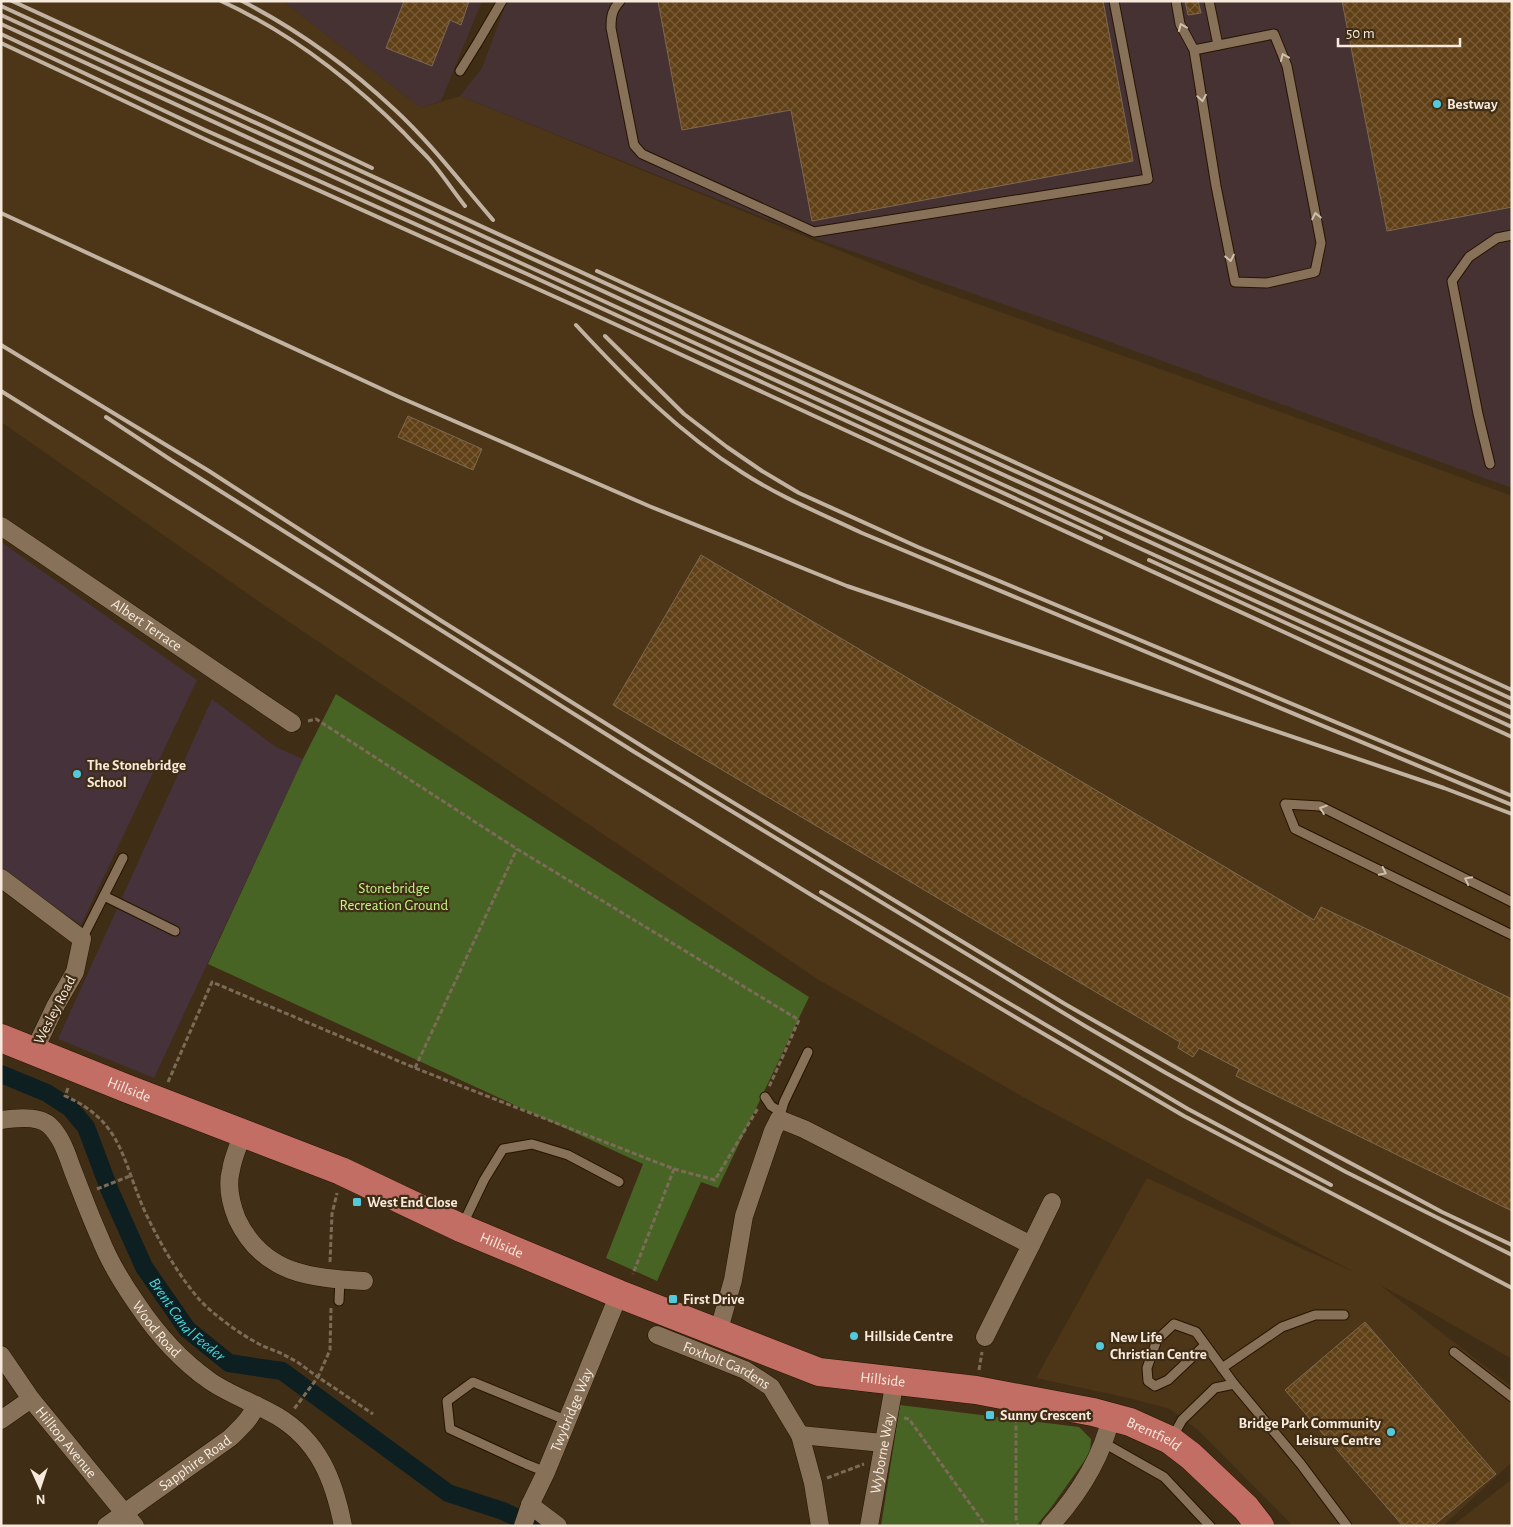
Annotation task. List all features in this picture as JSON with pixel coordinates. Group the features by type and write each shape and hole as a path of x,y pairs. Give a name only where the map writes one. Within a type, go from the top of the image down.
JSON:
{"main road":[{"name":"Hillside","path":"1,1038 342,1171 461,1228 626,1284 718,1333 819,1372 950,1386 1017,1406"},
{"name":"Brentfield","path":"1017,1406 1111,1416 1130,1422 1170,1440 1225,1487 1260,1526"}],"street":[{"name":"Albert Terrace","path":"1,526 292,723"},
{"path":"1,878 82,939"},
{"name":"Wesley Road","path":"34,1051 56,1005 75,972 82,939"},
{"path":"718,1333 733,1280 744,1216 773,1131 780,1116 1031,1245"},
{"name":"Wood Road","path":"1,1120 30,1118 48,1123 61,1139 101,1240 127,1290 156,1331 182,1359 211,1382 289,1424 309,1442 326,1468 337,1497 343,1526"},
{"path":"243,1133 230,1170 229,1187 235,1213 245,1235 271,1261 301,1274 364,1281"},
{"path":"985,1337 1052,1202"},
{"name":"Twybridge Way","path":"527,1514 626,1284"},
{"name":"Foxholt Gardens","path":"657,1335 745,1370 771,1387 800,1435 813,1483 820,1526"},
{"name":"Hilltop Avenue","path":"1,1355 31,1399 130,1519"},
{"name":"Wyborne Way","path":"868,1526 895,1380"},
{"path":"1,1420 31,1399"},
{"name":"Sapphire Road","path":"106,1526 130,1519 230,1438 254,1412 256,1405"},
{"path":"1050,1526 1086,1477 1104,1443 1111,1416"},
{"path":"800,1435 882,1450"},
{"path":"527,1514 558,1526"}],"lane":[{"path":"460,71 502,1"},
{"path":"620,1 611,15 611,28 634,145 642,154 814,232 1148,179 1114,1"},
{"path":"1176,1 1180,24 1194,50 1216,186 1235,282 1267,283 1315,272 1321,243 1288,66 1274,34 1194,50"},
{"path":"1209,1 1218,45"},
{"path":"1490,464 1478,414 1452,280 1469,257 1497,238 1512,236"},
{"path":"1512,902 1320,806 1285,804 1295,829 1512,935"},
{"path":"82,939 123,858"},
{"path":"104,896 175,931"},
{"path":"780,1116 784,1102 808,1052"},
{"path":"765,1097 780,1116"},
{"path":"461,1228 484,1180 503,1149 532,1144 568,1156 619,1182"},
{"path":"338,1279 339,1301"},
{"path":"1222,1368 1282,1327 1315,1315 1344,1315"},
{"path":"1205,1345 1168,1380 1155,1386 1148,1381 1148,1368 1158,1340 1174,1324 1196,1332 1234,1384 1300,1462 1347,1526"},
{"path":"1454,1352 1512,1397"},
{"path":"546,1472 450,1429 447,1401 473,1382 568,1421"},
{"path":"1170,1440 1182,1420 1215,1388 1234,1384"},
{"path":"1104,1443 1164,1477 1210,1526"}],"path":[{"path":"166,1086 212,982 414,1068 674,1169 715,1180 765,1097 799,1020 518,849 316,719 292,723"},
{"path":"414,1068 518,849"},
{"path":"68,1087 65,1096 88,1107 112,1133 120,1148 146,1214 176,1268 200,1300 258,1344 290,1358 373,1414"},
{"path":"626,1284 674,1169"},
{"path":"100,1188 130,1176"},
{"path":"338,1193 332,1214 330,1268 338,1279"},
{"path":"302,1398 318,1378 330,1350 330,1329"},
{"path":"1017,1406 1016,1518 1018,1526"},
{"path":"889,1414 909,1419 986,1526"},
{"path":"813,1483 882,1450"}],"shaded area":[{"path":"1,1 283,1 421,108 460,96 922,284 1512,496 1512,1359 1380,1285 1512,1387 1512,1462 1443,1526 1293,1526 1198,1430 1170,1409 1036,1378 1147,1178 1356,1273 1030,1101 819,980 261,603 1,422"},
{"path":"283,1 482,1 441,101 421,108"},
{"path":"507,1 1512,1 1512,488 1080,331 817,239 460,96 482,68"},
{"name":"The Stonebridge School","path":"1,542 197,680 81,925 1,869"},
{"path":"212,699 276,747 303,759 154,1078 58,1039"},
{"path":"1512,1479 1512,1526 1452,1526"}],"green space":[{"name":"Stonebridge Recreation Ground","path":"336,694 809,997 718,1188 701,1182 657,1281 606,1258 643,1164 208,964 303,759"},
{"path":"900,1405 1079,1427 1091,1439 1090,1453 1036,1526 881,1526"}],"building":[{"path":"404,1 469,1 461,25 450,20 432,66 386,48"},
{"path":"658,1 1103,1 1133,161 812,221 791,110 682,130"},
{"path":"1185,1 1198,1 1201,13 1188,15"},
{"name":"Bestway","path":"1342,1 1512,1 1512,207 1387,231"},
{"path":"408,416 482,449 473,470 398,437"},
{"path":"701,555 1314,920 1321,907 1512,999 1512,1211 1236,1076 1239,1069 1199,1048 1193,1057 1178,1048 1180,1042 613,705"},
{"name":"Bridge Park Community Leisure Centre","path":"1365,1322 1496,1474 1433,1526 1403,1526 1285,1390"}],"waterway":[{"name":"Brent Canal Feeder","path":"1,1074 47,1093 70,1108 86,1127 110,1191 144,1267 187,1329 229,1363 282,1371 448,1493 503,1511 535,1526"}],"railway":[{"path":"12,1 372,168"},
{"path":"221,1 272,28 341,76 384,113 427,157 465,206"},
{"path":"242,1 303,37 377,93 420,135 493,220"},
{"path":"1,6 1512,699"},
{"path":"1,15 1512,708"},
{"path":"1,24 1512,718"},
{"path":"1,34 205,130 527,274 1101,538"},
{"path":"1,43 209,141 582,309 1512,737"},
{"path":"1,213 399,397 649,506 847,586 1444,788 1512,814"},
{"path":"597,271 1512,690"},
{"path":"576,325 634,385 675,423 720,457 757,482 786,498 862,533 1512,805"},
{"path":"605,336 684,414 727,447 799,493 918,547 1512,796"},
{"path":"1,345 209,471 440,620 701,783 1065,1004 1240,1104 1442,1212 1512,1245"},
{"path":"1,391 626,781 1015,1017 1184,1116 1512,1288"},
{"path":"106,417 171,460 636,753 1085,1026 1346,1172 1512,1255"},
{"path":"1149,560 1512,727"},
{"path":"821,892 1188,1109 1331,1185"}],"place":[{"name":"Bestway","path":"1437,104"},
{"name":"The Stonebridge School","path":"77,774"},
{"name":"West End Close","path":"357,1202"},
{"name":"First Drive","path":"673,1299"},
{"name":"Hillside Centre","path":"854,1336"},
{"name":"New Life Christian Centre","path":"1100,1346"},
{"name":"Sunny Crescent","path":"990,1415"},
{"name":"Bridge Park Community Leisure Centre","path":"1391,1432"}]}
